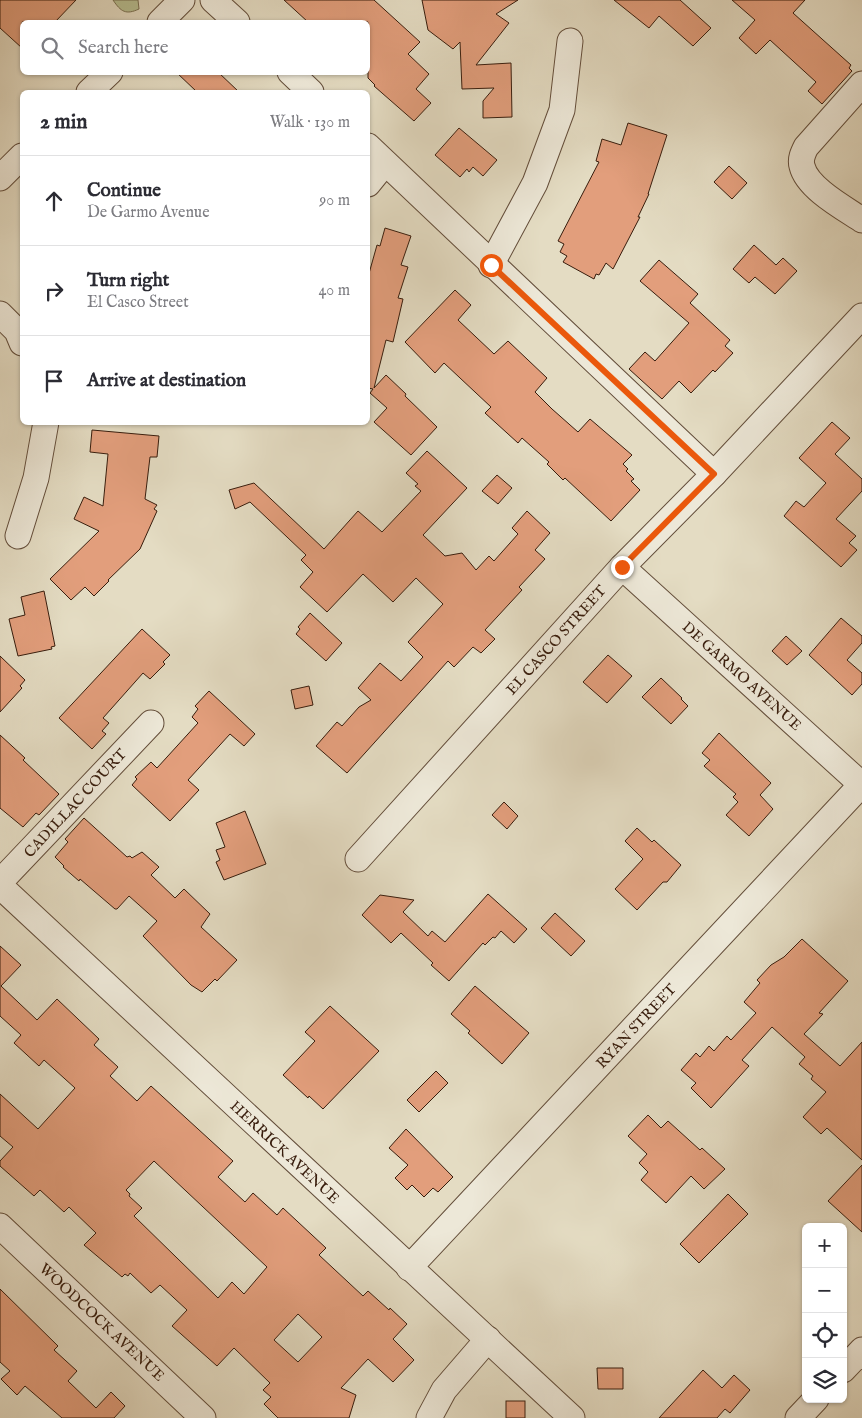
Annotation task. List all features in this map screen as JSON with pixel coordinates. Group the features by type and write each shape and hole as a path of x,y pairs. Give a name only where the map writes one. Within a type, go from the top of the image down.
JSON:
{"street":[{"path":"162,20 182,0"},
{"path":"213,0 235,20"},
{"path":"491,265 535,183 562,110 570,41"},
{"path":"91,90 107,75"},
{"path":"293,75 309,90"},
{"path":"862,84 806,147 801,164 811,182 824,194 862,220"},
{"path":"370,176 376,154 491,265 714,474"},
{"path":"0,178 20,158"},
{"path":"0,314 17,331 20,338"},
{"name":"EL CASCO STREET","path":"358,859 622,567 714,474 862,316"},
{"path":"18,536 36,478 45,425"},
{"name":"DE GARMO AVENUE","path":"622,567 862,784"},
{"name":"CADILLAC COURT","path":"0,884 150,723"},
{"name":"RYAN STREET","path":"410,1268 862,784"},
{"name":"HERRICK AVENUE","path":"0,884 572,1418"},
{"name":"WOODCOCK AVENUE","path":"0,1226 203,1418"},
{"path":"429,1418 444,1390 488,1339"},
{"path":"847,1366 862,1350"},
{"path":"798,1418 812,1403"}],"green space":[{"path":"113,0 138,0 139,9 131,12 124,11"}],"building":[{"path":"0,0 76,0 57,20 20,20 20,46 0,28"},
{"path":"284,0 374,0 420,42 408,54 429,74 416,89 431,103 414,121 374,86 368,78 368,75 370,75 370,20 306,20"},
{"path":"422,0 518,0 496,14 509,23 476,65 511,63 512,117 483,118 483,101 494,88 462,89 460,42 453,49 428,30"},
{"path":"614,0 680,0 711,28 693,46 659,16 649,28"},
{"path":"732,0 805,0 793,13 851,65 849,68 852,71 822,104 808,91 816,82 770,40 756,54 739,38 755,20"},
{"path":"179,75 221,75 237,90 195,90"},
{"path":"628,123 667,135 649,194 638,217 640,217 613,269 606,263 599,275 596,274 594,279 563,262 567,256 560,252 564,244 558,241 599,162 596,161 602,139 621,145"},
{"path":"459,128 497,160 483,176 473,167 469,172 467,169 460,177 435,155"},
{"path":"729,166 747,183 732,199 714,182"},
{"path":"385,228 411,236 401,265 408,267 398,298 403,299 393,342 386,340 374,388 386,375 437,427 411,455 374,422 387,408 370,393 373,389 370,388 370,270 377,245 380,246"},
{"path":"754,245 776,265 783,258 797,271 775,294 755,277 749,283 733,269"},
{"path":"659,260 698,294 690,303 730,340 725,346 733,353 691,393 679,381 662,399 629,369 645,352 655,361 689,323 640,281"},
{"path":"455,290 471,305 458,320 494,354 508,341 547,378 535,392 552,409 578,432 590,419 632,455 623,464 628,469 626,471 634,479 631,481 640,490 611,521 565,478 563,480 547,464 549,462 522,438 518,443 485,413 491,407 444,363 435,373 405,342"},
{"path":"832,422 850,438 835,454 862,479 862,491 836,519 856,536 849,543 857,550 841,567 784,516 796,501 804,507 826,483 799,458"},
{"path":"92,430 159,436 157,457 150,457 145,499 157,505 154,509 157,511 140,549 94,596 85,587 71,600 50,579 99,531 74,519 84,497 103,506 108,454 90,452"},
{"path":"427,451 467,488 423,535 445,556 462,553 476,570 489,556 494,561 518,534 512,528 527,511 550,533 535,550 545,559 519,587 522,590 485,630 495,639 481,653 473,647 454,667 448,661 347,773 316,746 337,722 342,726 359,707 371,700 358,688 380,663 401,681 423,657 408,642 443,604 416,578 393,602 363,574 327,612 300,587 313,572 301,560 306,555 250,502 235,509 229,490 254,483 324,549 358,511 382,532 421,491 415,486 418,484 406,473"},
{"path":"497,475 512,488 498,504 482,491"},
{"path":"44,591 55,646 51,647 52,649 18,656 9,619 25,615 21,597"},
{"path":"310,613 342,643 326,661 296,634 300,629 298,627"},
{"path":"841,618 862,636 862,643 847,660 862,673 862,684 852,695 809,655"},
{"path":"142,629 170,655 163,662 165,664 150,679 143,673 103,718 109,723 102,731 106,734 92,749 59,718"},
{"path":"786,636 802,651 787,665 772,651"},
{"path":"608,655 632,676 607,703 583,682"},
{"path":"0,656 25,680 20,686 22,688 0,712"},
{"path":"661,678 688,706 671,724 642,697"},
{"path":"309,686 313,705 295,709 291,690"},
{"path":"209,691 255,734 244,746 230,734 188,780 199,790 170,821 132,785 137,779 135,777 151,762 157,768 198,723 192,717 198,709 195,706"},
{"path":"719,733 771,783 760,795 773,809 749,836 726,815 738,802 733,797 736,794 704,766 710,760 702,753"},
{"path":"0,735 59,794 39,815 36,813 23,827 0,808"},
{"path":"504,802 518,816 507,829 492,815"},
{"path":"245,811 266,864 224,880 216,862 220,860 216,850 225,847 216,823"},
{"path":"84,818 127,857 130,856 132,858 142,852 159,867 151,875 175,898 184,889 210,914 201,927 237,960 217,981 215,979 202,992 191,985 143,936 157,921 129,896 115,909 63,867 55,857 68,842 65,839"},
{"path":"637,828 652,842 654,840 681,865 667,882 663,882 637,910 615,889 643,859 625,841"},
{"path":"488,894 527,929 514,943 501,931 485,945 483,943 449,981 401,933 391,943 362,915 380,895 414,900 403,912 428,936 432,931 445,942"},
{"path":"555,913 585,941 571,956 541,928"},
{"path":"802,939 848,981 819,1013 823,1014 804,1034 840,1066 862,1042 862,1160 827,1128 821,1134 803,1117 826,1092 811,1079 813,1076 799,1064 805,1057 772,1027 742,1060 749,1066 711,1108 691,1088 696,1083 681,1070 696,1053 700,1057 709,1046 714,1051 727,1036 731,1040 756,1013 744,1002 760,983 757,980 771,965 784,957"},
{"path":"0,946 21,965 1,986 37,1020 57,999 99,1039 94,1045 118,1067 110,1076 137,1101 151,1086 233,1161 218,1177 245,1202 253,1193 277,1215 283,1208 326,1248 319,1255 363,1296 368,1291 407,1324 393,1339 414,1360 393,1382 368,1359 341,1388 356,1395 349,1418 278,1418 264,1404 271,1397 263,1390 270,1383 234,1348 217,1366 172,1326 187,1310 160,1285 151,1293 130,1273 128,1276 125,1274 122,1277 84,1245 96,1233 69,1207 64,1212 40,1190 34,1196 0,1166 0,1161 13,1147 0,1136 0,1094 38,1129 75,1088 44,1060 39,1066 14,1043 21,1035 0,1016","holes":["154,1161 267,1267 244,1294 232,1282 218,1298 134,1216 142,1208 129,1196 130,1194 126,1190","298,1314 322,1337 298,1362 274,1340"]},
{"path":"475,986 529,1033 502,1064 468,1033 470,1031 451,1014"},
{"path":"330,1006 379,1051 323,1109 283,1075 315,1041 305,1032"},
{"path":"436,1071 448,1083 419,1112 407,1100"},
{"path":"648,1115 661,1128 668,1121 700,1150 702,1148 725,1169 704,1189 691,1176 666,1203 641,1180 648,1172 639,1163 647,1154 628,1136"},
{"path":"406,1129 453,1177 438,1192 433,1188 424,1197 412,1185 407,1190 395,1178 408,1165 389,1148"},
{"path":"862,1165 862,1232 828,1201"},
{"path":"728,1194 748,1214 699,1263 680,1244"},
{"path":"0,1289 58,1346 54,1350 77,1371 68,1381 96,1408 111,1392 125,1406 114,1418 62,1418 25,1386 17,1395 1,1379 10,1371 0,1362"},
{"path":"597,1368 623,1368 623,1389 598,1389"},
{"path":"703,1370 722,1388 734,1375 750,1390 730,1413 725,1409 717,1418 659,1418"},
{"path":"506,1401 525,1401 525,1418 506,1418"}],"route":[{"path":"491,265 714,474 622,567"}]}
